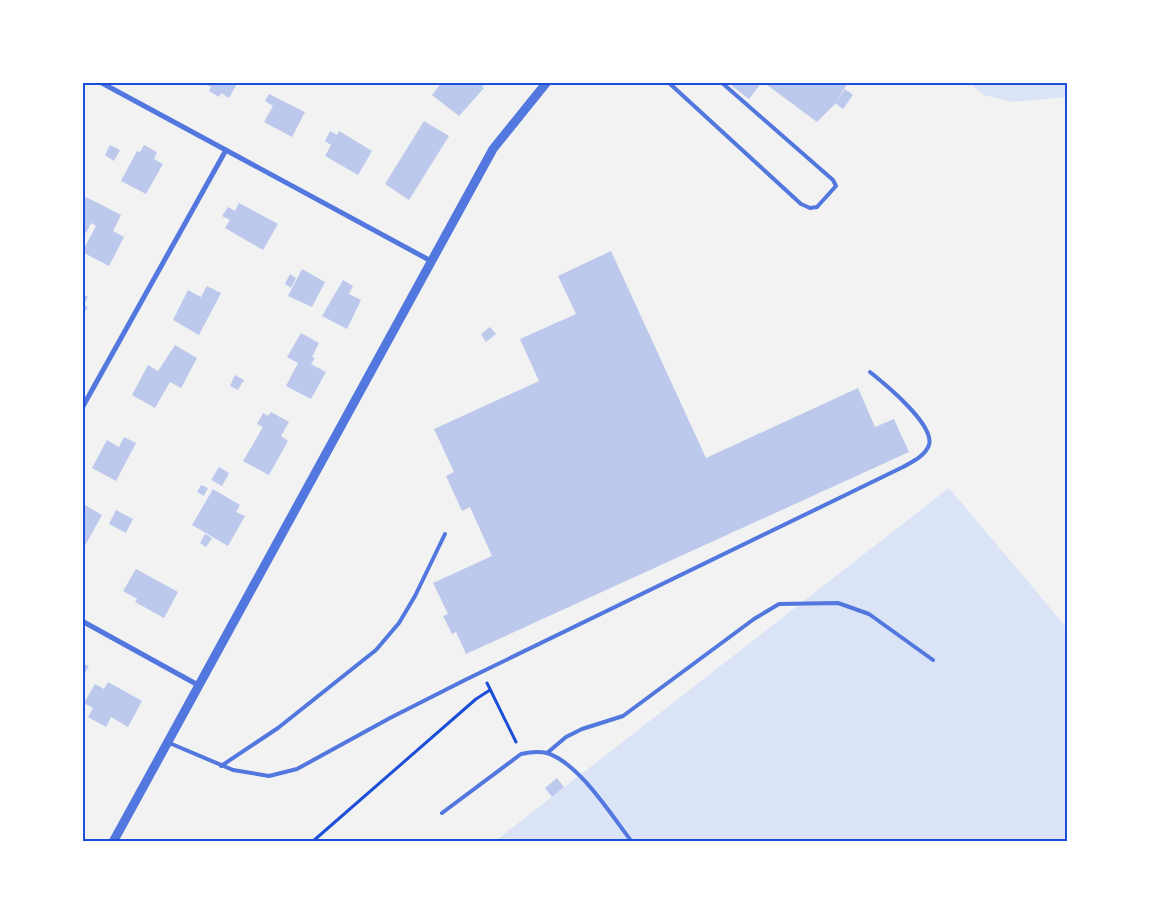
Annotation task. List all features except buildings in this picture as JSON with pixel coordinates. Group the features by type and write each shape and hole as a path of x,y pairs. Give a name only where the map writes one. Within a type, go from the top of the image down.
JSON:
{"street":[{"path":"100,82 430,261"},
{"path":"113,842 430,261 493,150 547,82"},
{"path":"82,408 226,150"},
{"path":"82,621 198,685"}],"lane":[{"path":"668,82 801,204 810,208 817,208 834,191 836,186 834,180 721,82"},
{"path":"167,742 221,766 269,776 297,769 390,718 481,672 919,458 929,445 928,431 900,399 870,372"},
{"path":"221,766 278,728 376,650 399,623 411,603 445,534"},
{"path":"547,753 566,737 582,729 623,716 754,619 779,604 838,603 869,614 933,660"},
{"path":"442,812 521,754 547,753 566,764 594,792 632,842"}],"path":[{"path":"481,672 521,754"},
{"path":"312,842 476,699 490,690"}],"shaded area":[{"path":"969,83 1067,83 1067,97 1012,102 984,95"},
{"path":"949,488 1067,628 1067,841 494,842"}]}
